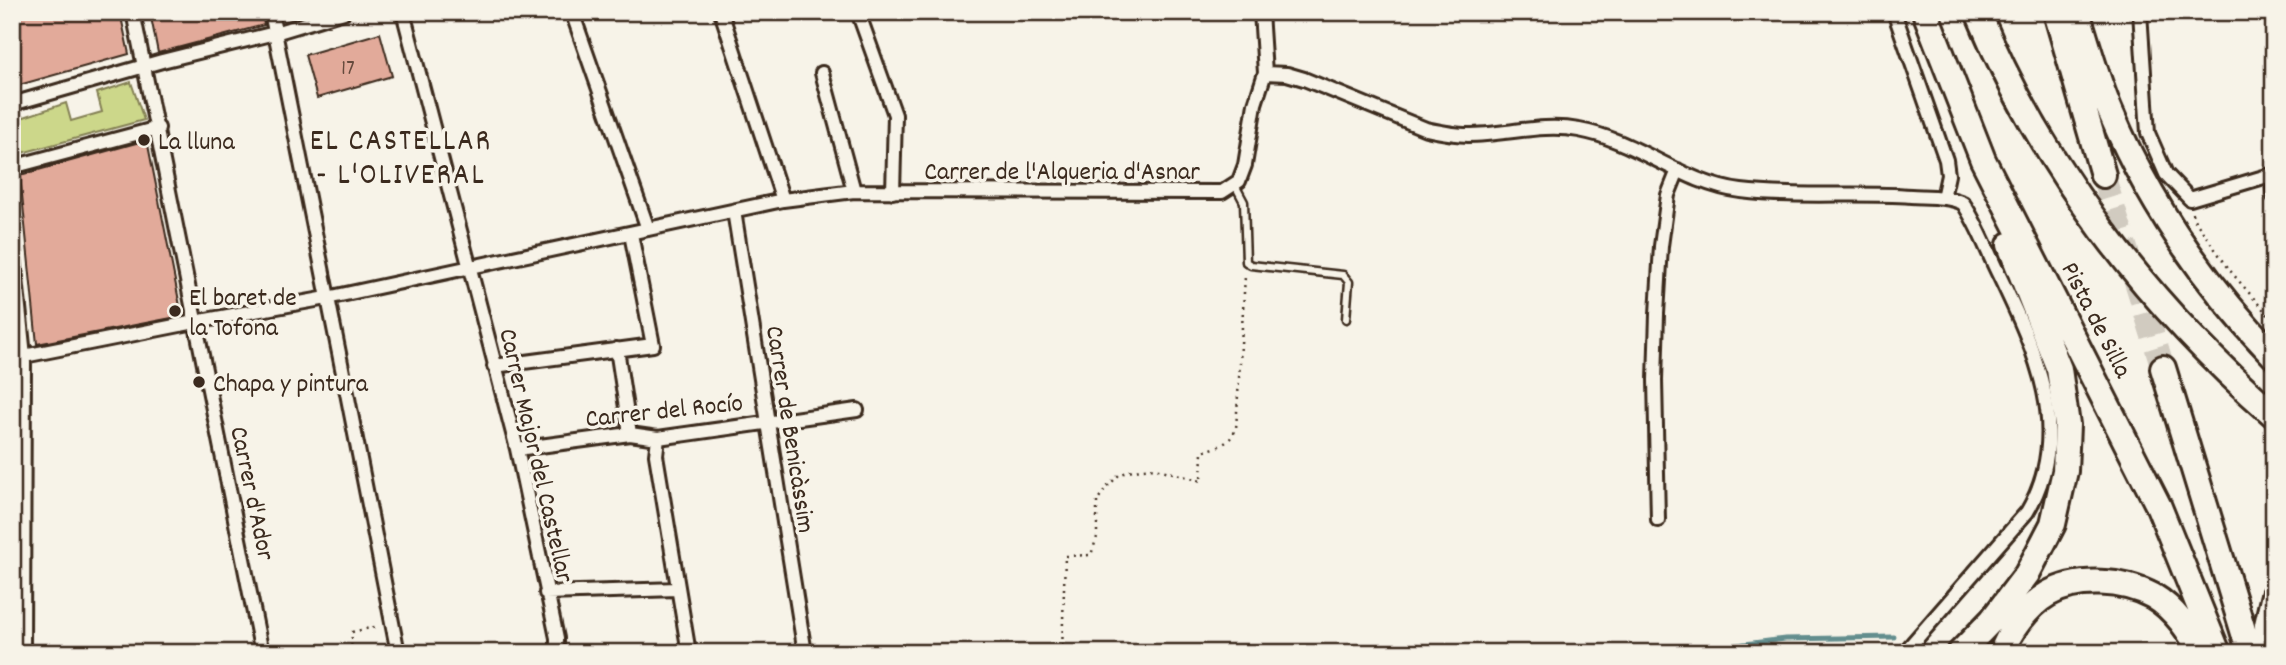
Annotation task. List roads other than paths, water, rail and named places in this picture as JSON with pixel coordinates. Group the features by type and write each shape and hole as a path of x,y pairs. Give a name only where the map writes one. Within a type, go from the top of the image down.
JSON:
{"highway":[{"name":"Pista de Silla","path":"1925,12 1983,160 2159,507 2218,653"},
{"path":"1978,12 2016,93 2040,136 2077,195 2125,261 2177,323 2232,379 2274,415"},
{"path":"2056,12 2103,175"},
{"path":"2077,12 2111,113 2149,190 2185,247 2241,322 2274,356"},
{"path":"1960,653 1992,620 2027,574 2053,524 2065,471 2067,425 2059,369 1992,203 1983,160"},
{"name":"Pista de Silla","path":"2163,368 2250,653"},
{"path":"2002,653 2016,627 2048,594 2092,583 2113,583 2154,597 2174,613 2202,653"},
{"path":"2268,653 2267,625 2274,595"}],"street":[{"name":"Carrer d'Ador","path":"134,12 262,653"},
{"path":"271,12 398,653"},
{"path":"12,104 344,12"},
{"name":"Carrer Major del Castellar","path":"403,12 517,449 557,639 556,653"},
{"path":"572,12 648,229"},
{"path":"720,12 783,200"},
{"path":"858,12 895,115 892,192"},
{"path":"1261,12 1265,74 1287,74 1304,79 1426,129 1469,135 1549,128 1576,129 1609,136 1699,180 1739,191 1782,195 1953,198 1963,203 2008,294 2034,355 2046,395 2049,430 2046,469 2039,492 2027,512 1904,653"},
{"path":"1894,12 1946,160 1948,175 1942,198"},
{"path":"2140,12 2148,133 2166,174 2190,199 2272,175 2274,196"},
{"path":"822,73 854,191"},
{"name":"Carrer de l'Alqueria d'Asnar","path":"24,356 327,299 783,200 854,191 1222,192 1239,181 1245,165 1255,104 1265,74"},
{"path":"12,167 158,128"},
{"path":"1658,520 1655,380 1657,314 1661,246 1668,195 1678,170"},
{"name":"Carrer de Benicàssim","path":"734,211 805,653"},
{"path":"494,366 653,345 631,233"},
{"path":"12,239 24,356 23,653"},
{"path":"617,349 630,434"},
{"name":"Carrer del Rocío","path":"517,449 630,434 658,438 857,410"},
{"path":"658,438 656,455 689,653"},
{"path":"546,593 678,589"}],"lane":[{"path":"1235,185 1244,202 1246,262 1251,265 1343,275 1349,282 1346,319"}],"waterway":[{"path":"1672,653 1785,639 1894,637"}],"tunnel":[{"path":"2103,175 2163,368"}],"place":[{"name":"La lluna","path":"144,140"},
{"name":"El baret de la Tofona","path":"175,311"},
{"name":"Chapa y pintura","path":"199,382"}],"district":[{"name":"EL CASTELLAR - L'OLIVERAL","path":"401,156"}]}
